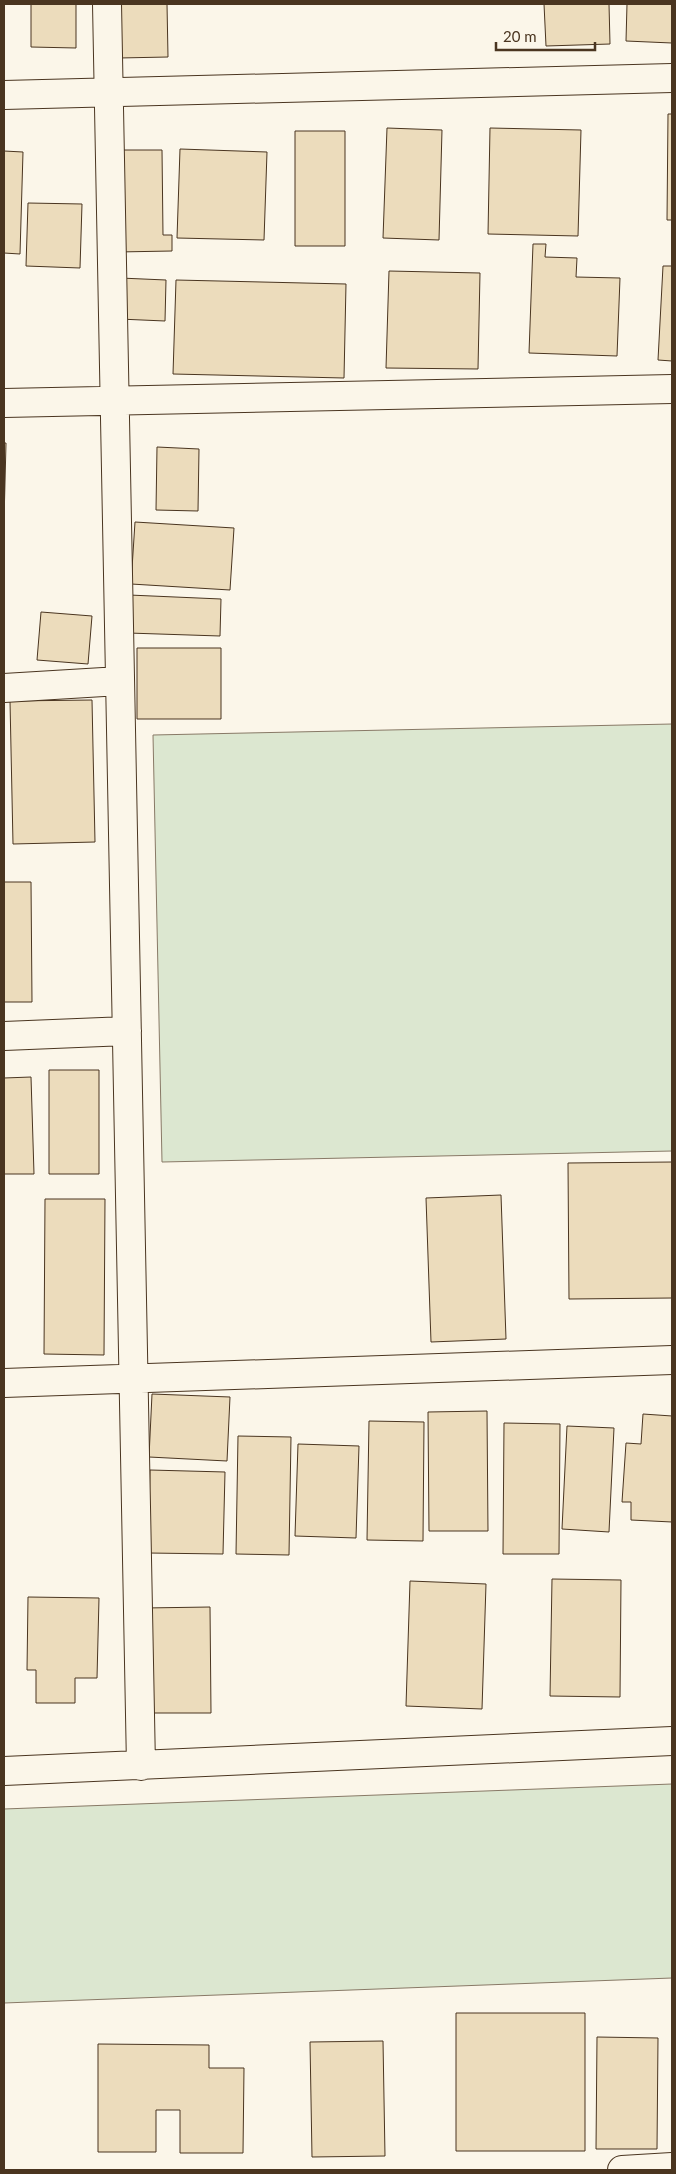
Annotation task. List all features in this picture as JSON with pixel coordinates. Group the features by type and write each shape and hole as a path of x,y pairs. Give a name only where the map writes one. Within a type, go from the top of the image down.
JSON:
{"street":[{"path":"106,4 141,1766"},
{"path":"4,95 672,78"},
{"path":"4,403 672,389"},
{"path":"4,688 120,681"},
{"path":"4,1036 127,1031"},
{"path":"4,1383 672,1360"},
{"path":"4,1771 672,1741"},
{"path":"622,2170 672,2168"}],"green space":[{"path":"672,724 672,1151 162,1162 153,735"},
{"path":"672,1784 672,1978 4,2003 4,1809"}],"building":[{"path":"31,4 76,4 76,48 31,47"},
{"path":"118,4 167,4 168,57 119,58"},
{"path":"544,4 609,4 610,44 546,46"},
{"path":"627,4 672,4 672,43 626,41"},
{"path":"668,114 672,114 672,220 667,220"},
{"path":"387,128 442,130 439,240 383,238"},
{"path":"490,128 581,130 578,236 488,234"},
{"path":"295,131 345,131 345,246 295,246"},
{"path":"180,149 267,152 264,240 177,238"},
{"path":"116,150 162,150 163,235 172,235 172,251 117,252"},
{"path":"4,151 23,152 20,254 4,253"},
{"path":"28,203 82,204 80,268 26,266"},
{"path":"533,244 546,244 545,257 577,258 576,277 620,278 617,356 529,353"},
{"path":"663,266 672,266 672,361 658,360"},
{"path":"389,271 480,273 478,369 386,368"},
{"path":"120,278 166,280 165,321 119,319"},
{"path":"176,280 346,284 344,378 173,374"},
{"path":"4,443 6,443 4,521"},
{"path":"157,447 199,449 198,511 156,510"},
{"path":"135,522 234,528 230,590 131,584"},
{"path":"129,595 221,599 220,636 128,633"},
{"path":"41,612 92,616 88,664 37,660"},
{"path":"137,648 221,648 221,719 137,719"},
{"path":"92,700 95,842 13,844 10,701"},
{"path":"4,882 31,882 32,1002 4,1002"},
{"path":"49,1070 99,1070 99,1174 49,1174"},
{"path":"31,1077 34,1174 4,1174 4,1078"},
{"path":"672,1162 672,1298 569,1299 568,1163"},
{"path":"501,1195 506,1339 431,1342 426,1198"},
{"path":"45,1199 105,1199 104,1355 44,1354"},
{"path":"152,1394 230,1397 227,1461 149,1457"},
{"path":"487,1411 488,1531 429,1531 428,1412"},
{"path":"643,1414 672,1416 672,1522 631,1520 631,1502 622,1502 626,1443 641,1444"},
{"path":"369,1421 424,1422 423,1541 367,1540"},
{"path":"504,1423 560,1424 559,1554 503,1554"},
{"path":"567,1426 614,1428 609,1532 562,1529"},
{"path":"238,1436 291,1437 289,1555 236,1554"},
{"path":"298,1444 359,1446 356,1538 295,1536"},
{"path":"150,1470 225,1472 223,1554 148,1553"},
{"path":"552,1579 621,1580 620,1697 550,1696"},
{"path":"410,1581 486,1584 482,1709 406,1706"},
{"path":"28,1597 99,1598 97,1678 75,1678 75,1703 36,1703 36,1670 27,1670"},
{"path":"210,1607 211,1713 145,1713 144,1608"},
{"path":"456,2013 585,2013 585,2151 456,2151"},
{"path":"597,2037 658,2038 657,2149 596,2149"},
{"path":"383,2041 385,2156 312,2157 310,2042"},
{"path":"98,2044 209,2045 209,2068 244,2068 243,2153 180,2153 180,2110 156,2110 156,2152 98,2152"}]}
